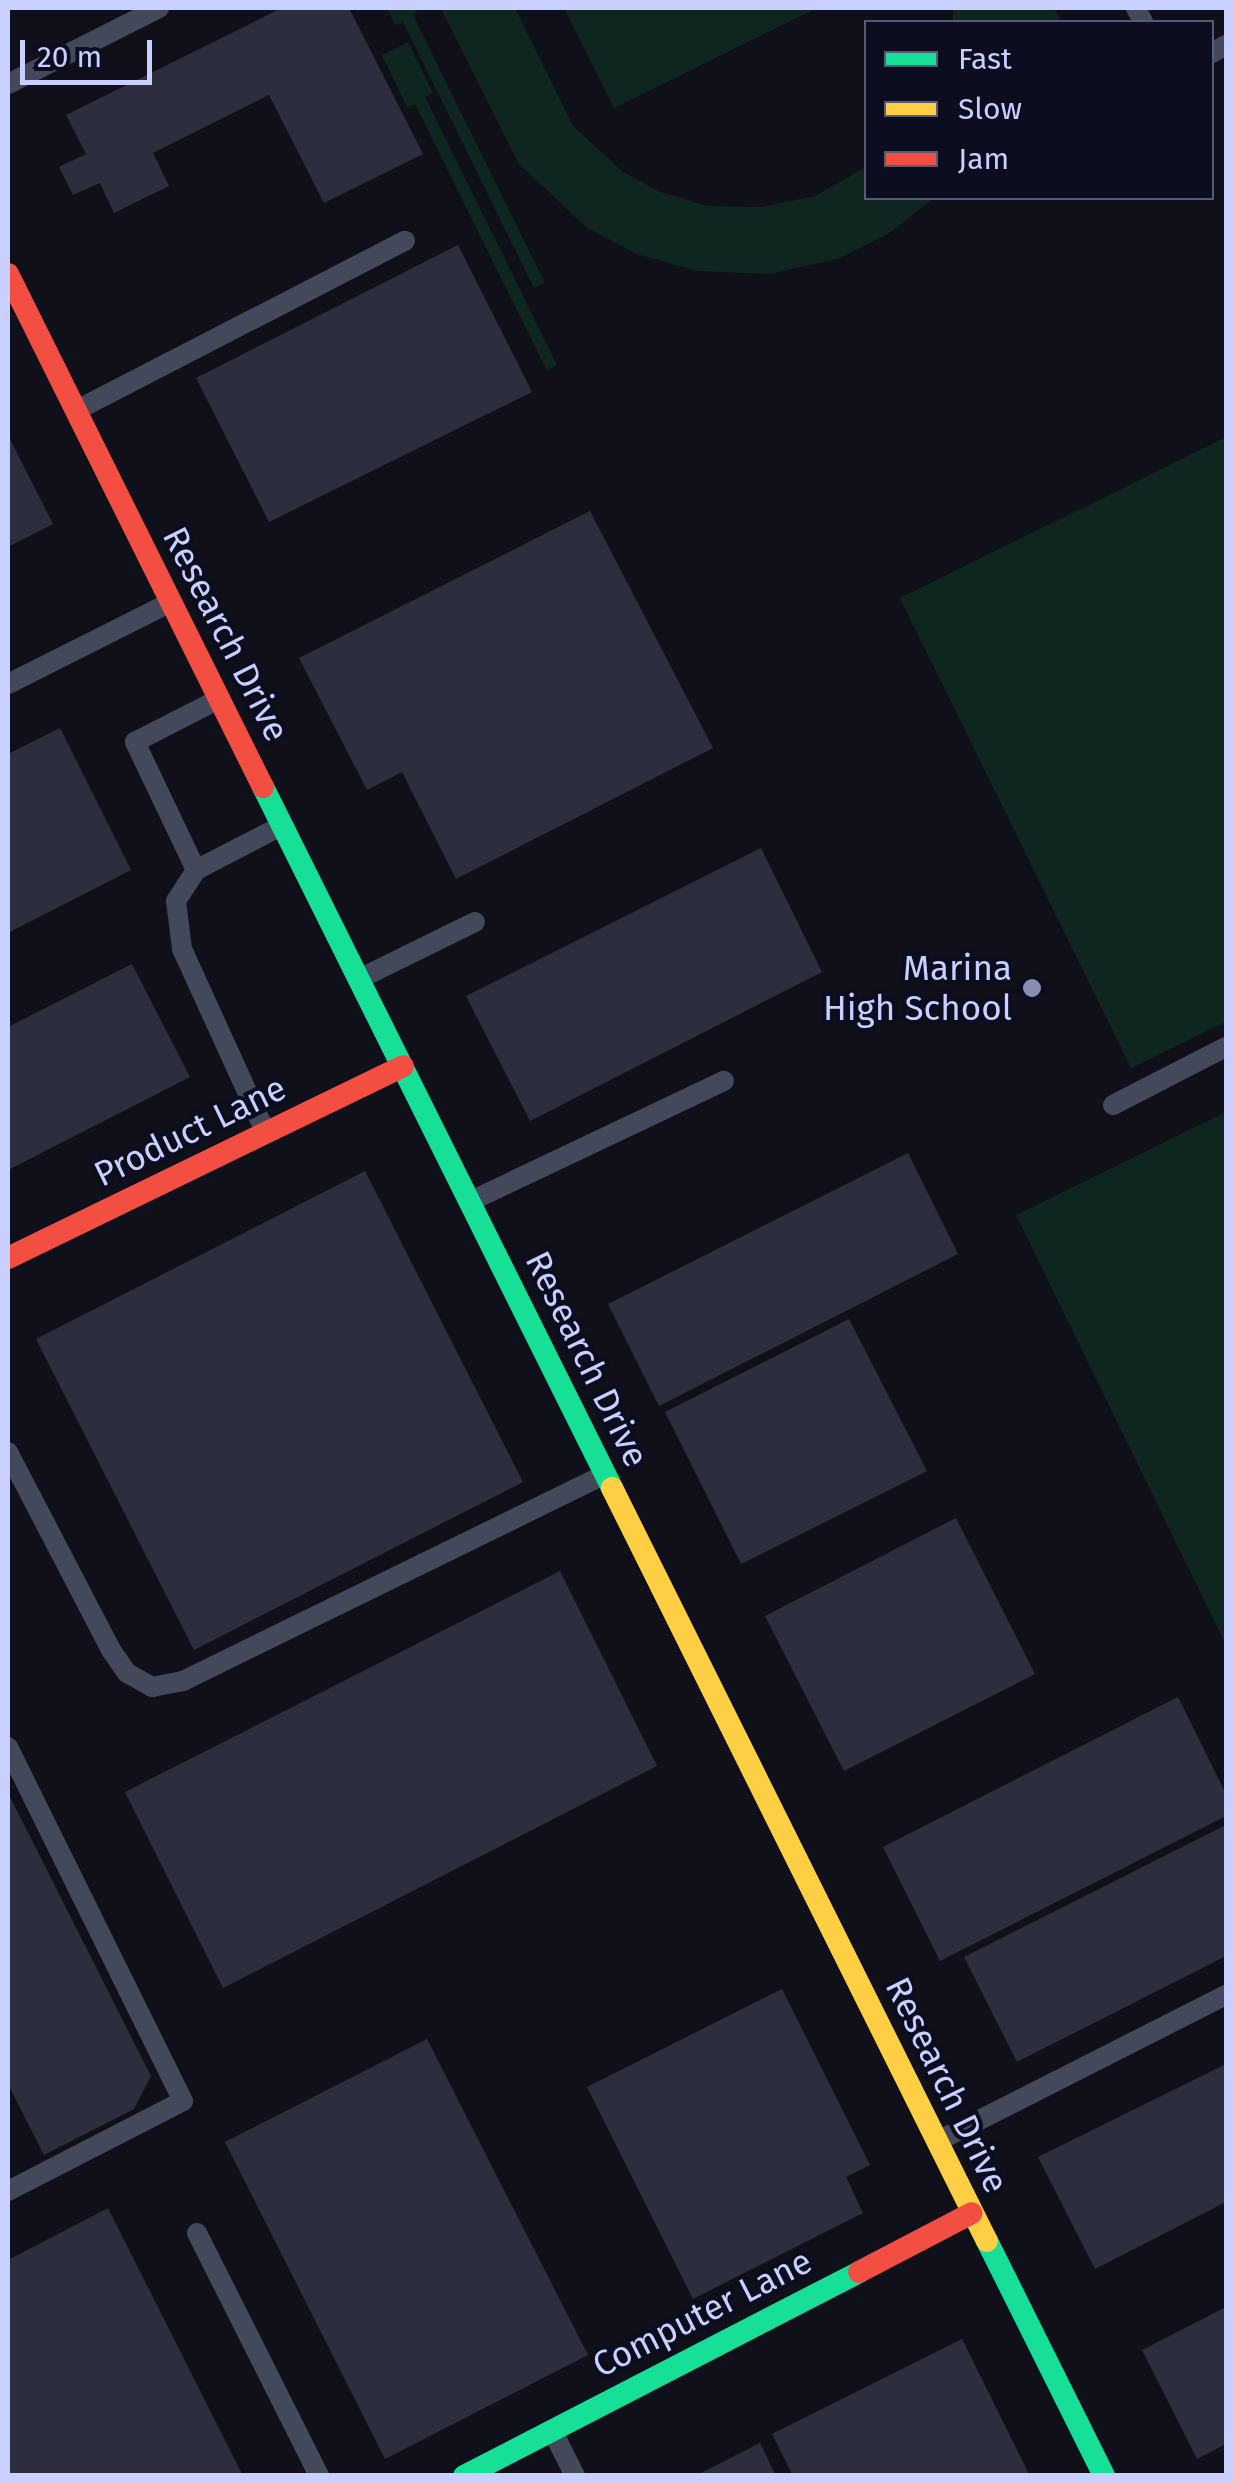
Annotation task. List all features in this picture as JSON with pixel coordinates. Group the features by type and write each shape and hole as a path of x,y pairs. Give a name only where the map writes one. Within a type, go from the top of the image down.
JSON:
{"street":[{"name":"Research Drive","path":"8,274 1104,2476"},
{"name":"Product Lane","path":"8,1258 402,1066"},
{"name":"Computer Lane","path":"464,2476 972,2213"}],"lane":[{"path":"8,84 159,8"},
{"path":"76,411 405,241"},
{"path":"8,684 170,602"},
{"path":"196,870 134,742 219,698"},
{"path":"266,1133 182,950 176,901 196,870 283,826"},
{"path":"359,979 475,922"},
{"path":"1113,1105 1226,1047"},
{"path":"470,1202 724,1081"},
{"path":"8,1452 111,1650 127,1674 152,1687 182,1681 605,1474"},
{"path":"8,1747 183,2100 8,2191"},
{"path":"936,2142 1226,1995"},
{"path":"198,2233 319,2476"},
{"path":"552,2430 575,2476"}],"green space":[{"path":"387,8 419,8 413,15 545,283 534,288 403,22 395,25"},
{"path":"441,8 515,8 573,126 623,172 661,192 707,206 761,207 815,196 864,168 864,200 931,200 888,234 837,259 768,274 697,271 637,254 587,228 519,164"},
{"path":"564,8 817,8 614,108"},
{"path":"953,8 1054,8 1060,20 953,20"},
{"path":"408,42 433,93 425,97 557,365 547,371 415,104 407,107 382,55"},
{"path":"1226,437 1226,1022 1131,1068 900,598"},
{"path":"1226,1112 1226,1645 1016,1215"}],"building":[{"path":"282,8 349,8 423,154 324,203 269,95 153,153 169,186 114,213 100,183 73,195 59,167 86,154 66,115"},
{"path":"458,245 532,392 269,522 196,378"},
{"path":"8,435 53,524 8,547"},
{"path":"590,511 713,748 456,879 402,772 367,790 299,658"},
{"path":"60,728 131,870 8,933 8,754"},
{"path":"761,848 822,972 530,1121 466,996"},
{"path":"132,964 190,1077 8,1170 8,1027"},
{"path":"908,1153 958,1254 659,1406 608,1304"},
{"path":"365,1171 523,1482 194,1650 36,1339"},
{"path":"849,1319 927,1471 741,1564 665,1412"},
{"path":"956,1518 1035,1674 844,1771 765,1616"},
{"path":"560,1571 657,1766 223,1988 125,1792"},
{"path":"1178,1697 1226,1794 1226,1816 940,1961 883,1847"},
{"path":"8,1793 151,2076 134,2109 44,2155 8,2084"},
{"path":"1226,1825 1226,1956 1017,2062 964,1957"},
{"path":"782,1989 870,2165 846,2177 863,2213 693,2299 587,2087"},
{"path":"427,2039 588,2355 385,2459 225,2142"},
{"path":"1226,2064 1226,2202 1095,2269 1038,2157"},
{"path":"108,2208 243,2476 8,2476 8,2260"},
{"path":"1226,2307 1226,2444 1197,2459 1142,2350"},
{"path":"962,2339 1030,2476 793,2476 772,2434"},
{"path":"760,2443 776,2476 695,2476"}],"traffic: fast":[{"path":"263,787 612,1488"},
{"path":"987,2241 1104,2476"},
{"path":"464,2476 859,2272"}],"traffic: slow":[{"path":"612,1488 987,2241"}],"traffic: jam":[{"path":"8,274 263,787"},
{"path":"8,1258 403,1066"},
{"path":"859,2272 972,2213"}],"place":[{"name":"Marina High School","path":"1032,988"}]}
